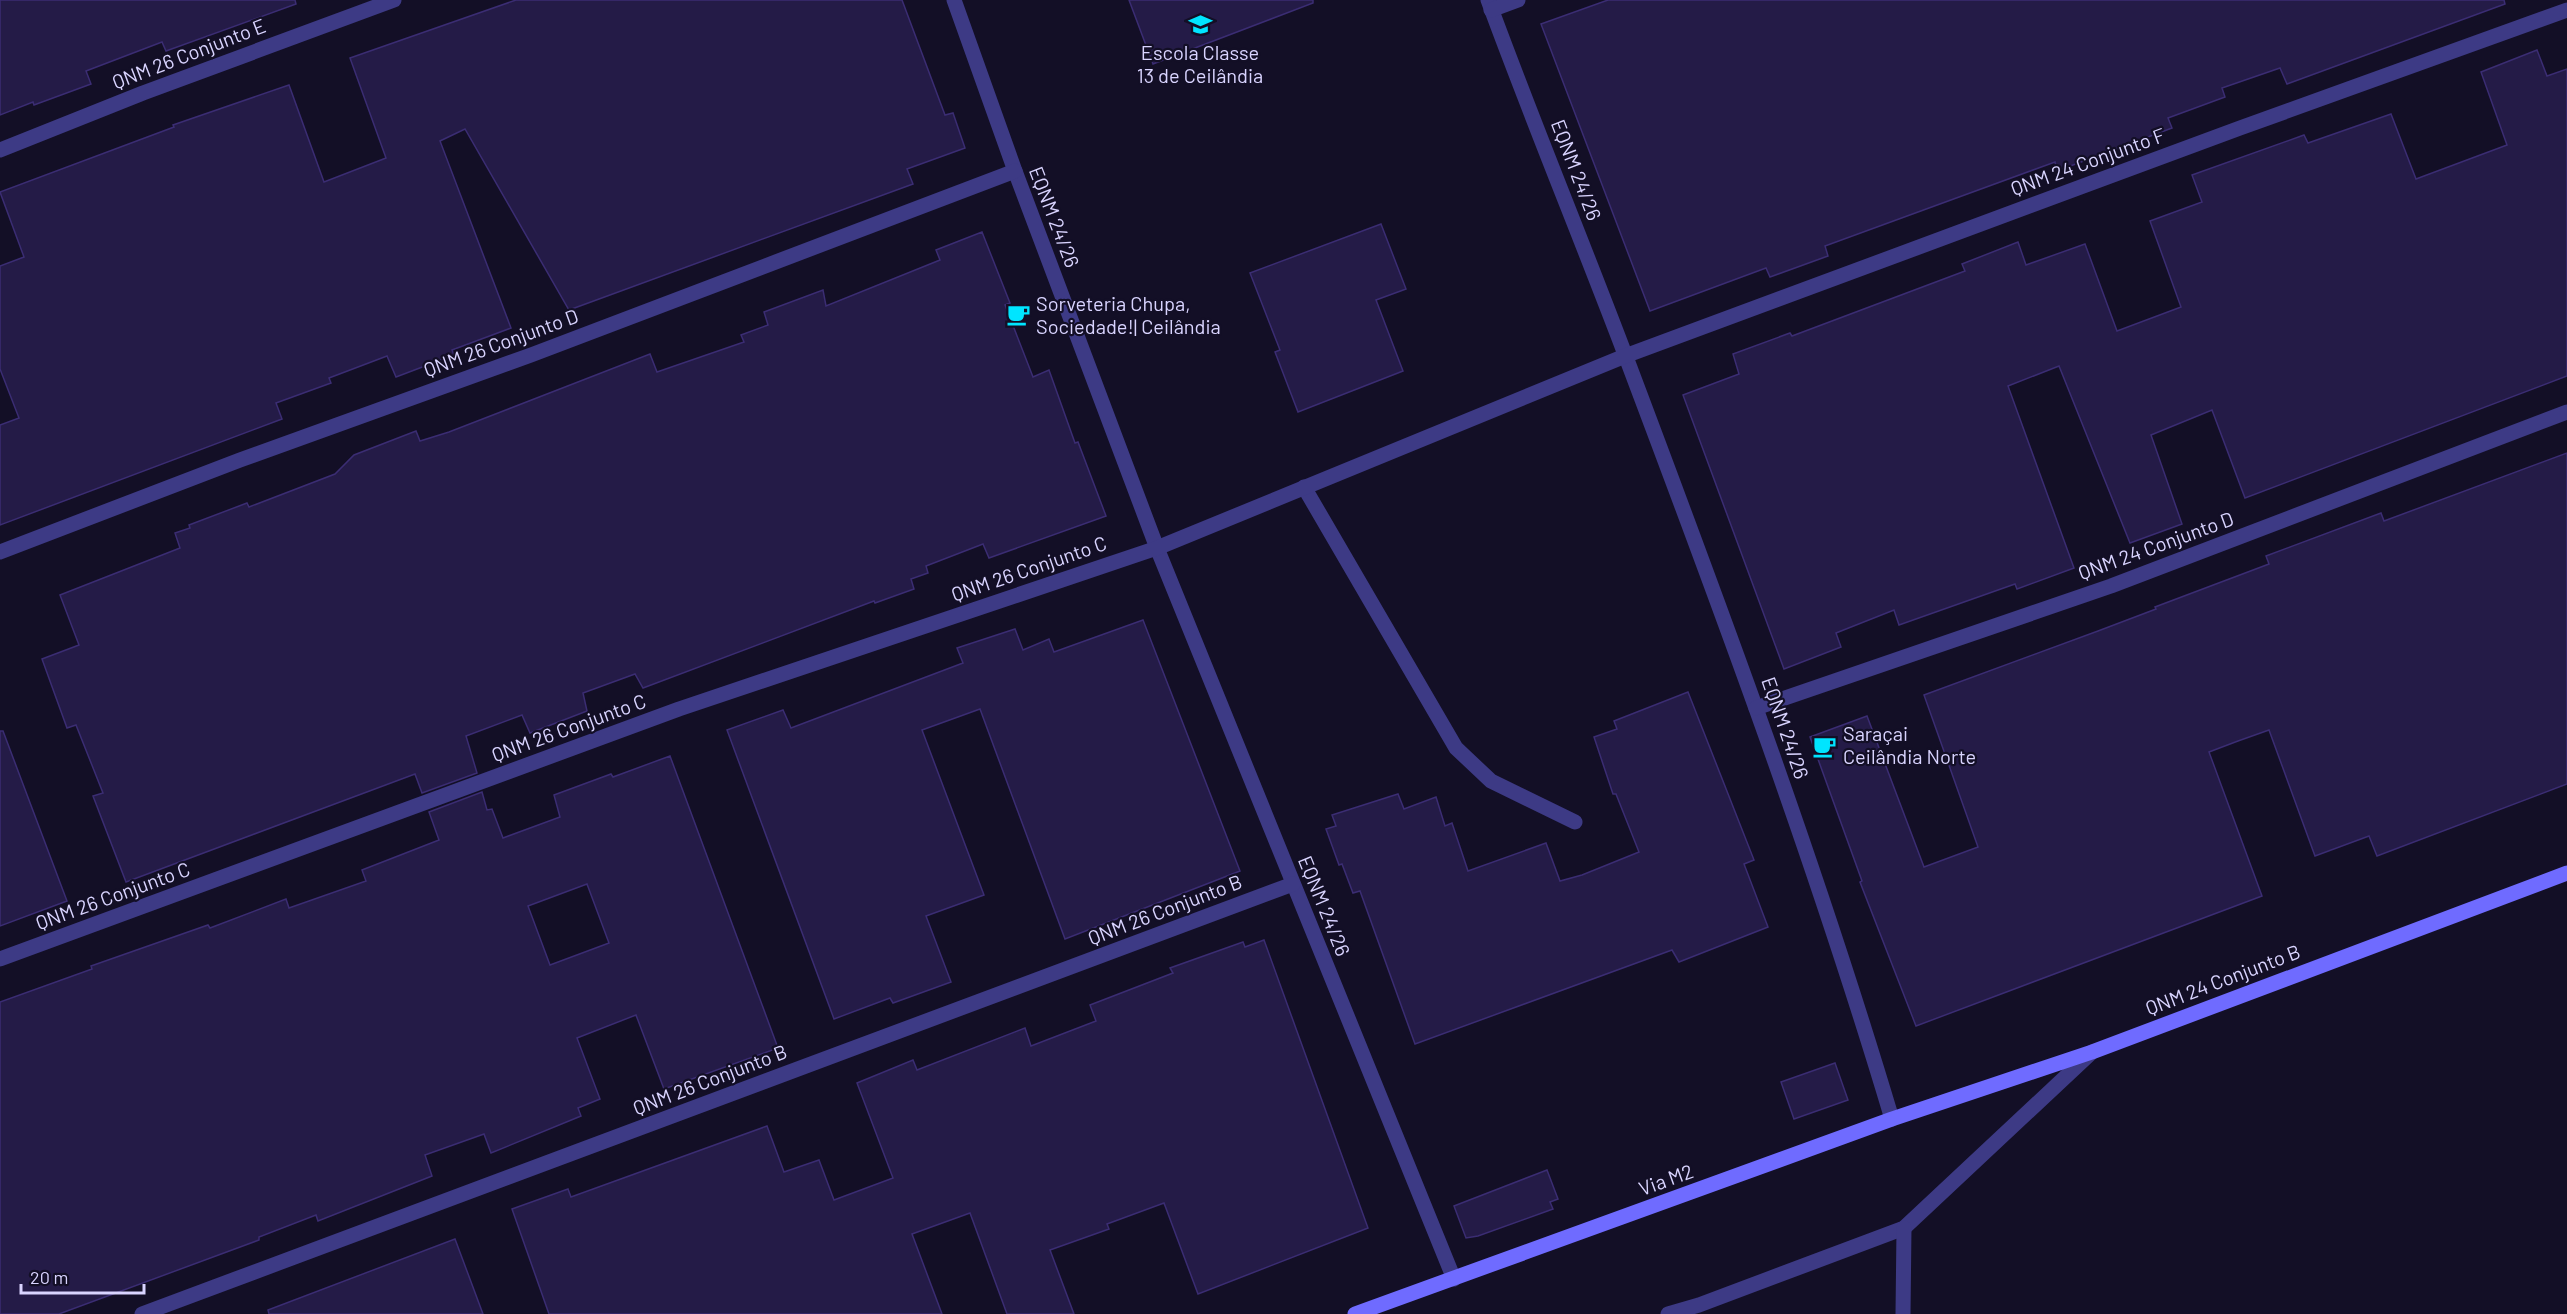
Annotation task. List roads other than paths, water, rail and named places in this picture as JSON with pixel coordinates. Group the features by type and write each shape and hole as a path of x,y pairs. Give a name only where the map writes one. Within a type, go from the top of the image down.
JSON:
{"main road":[{"name":"QNM 24 Conjunto B","path":"1892,1119 2092,1052 2564,875"},
{"name":"Via M2","path":"1355,1314 1892,1119"}],"street":[{"name":"QNM 26 Conjunto E","path":"0,150 143,93 394,0"},
{"name":"EQNM 24/26","path":"954,0 1015,171 1157,548 1454,1279"},
{"path":"1490,5 1518,0"},
{"name":"EQNM 24/26","path":"1490,5 1626,356 1756,708 1852,987 1892,1119"},
{"name":"QNM 24 Conjunto F","path":"1626,356 2229,132 2567,10"},
{"name":"QNM 26 Conjunto D","path":"0,552 240,460 531,355 1015,171"},
{"path":"1157,548 1626,356"},
{"name":"QNM 24 Conjunto D","path":"1756,708 2111,586 2567,412"},
{"path":"1304,487 1456,748 1491,781 1575,822"},
{"name":"QNM 26 Conjunto C","path":"0,959 679,709 1157,548"},
{"name":"QNM 26 Conjunto B","path":"142,1314 1293,884"},
{"path":"1668,1314 1700,1309 1904,1228 2092,1052"},
{"path":"1903,1314 1904,1228"}],"place":[{"name":"Escola Classe 13 de Ceilândia","path":"1200,25"},
{"name":"Sorveteria Chupa, Sociedade!| Ceilândia","path":"1018,315"},
{"name":"Saraçai Ceilândia Norte","path":"1825,746"}]}
